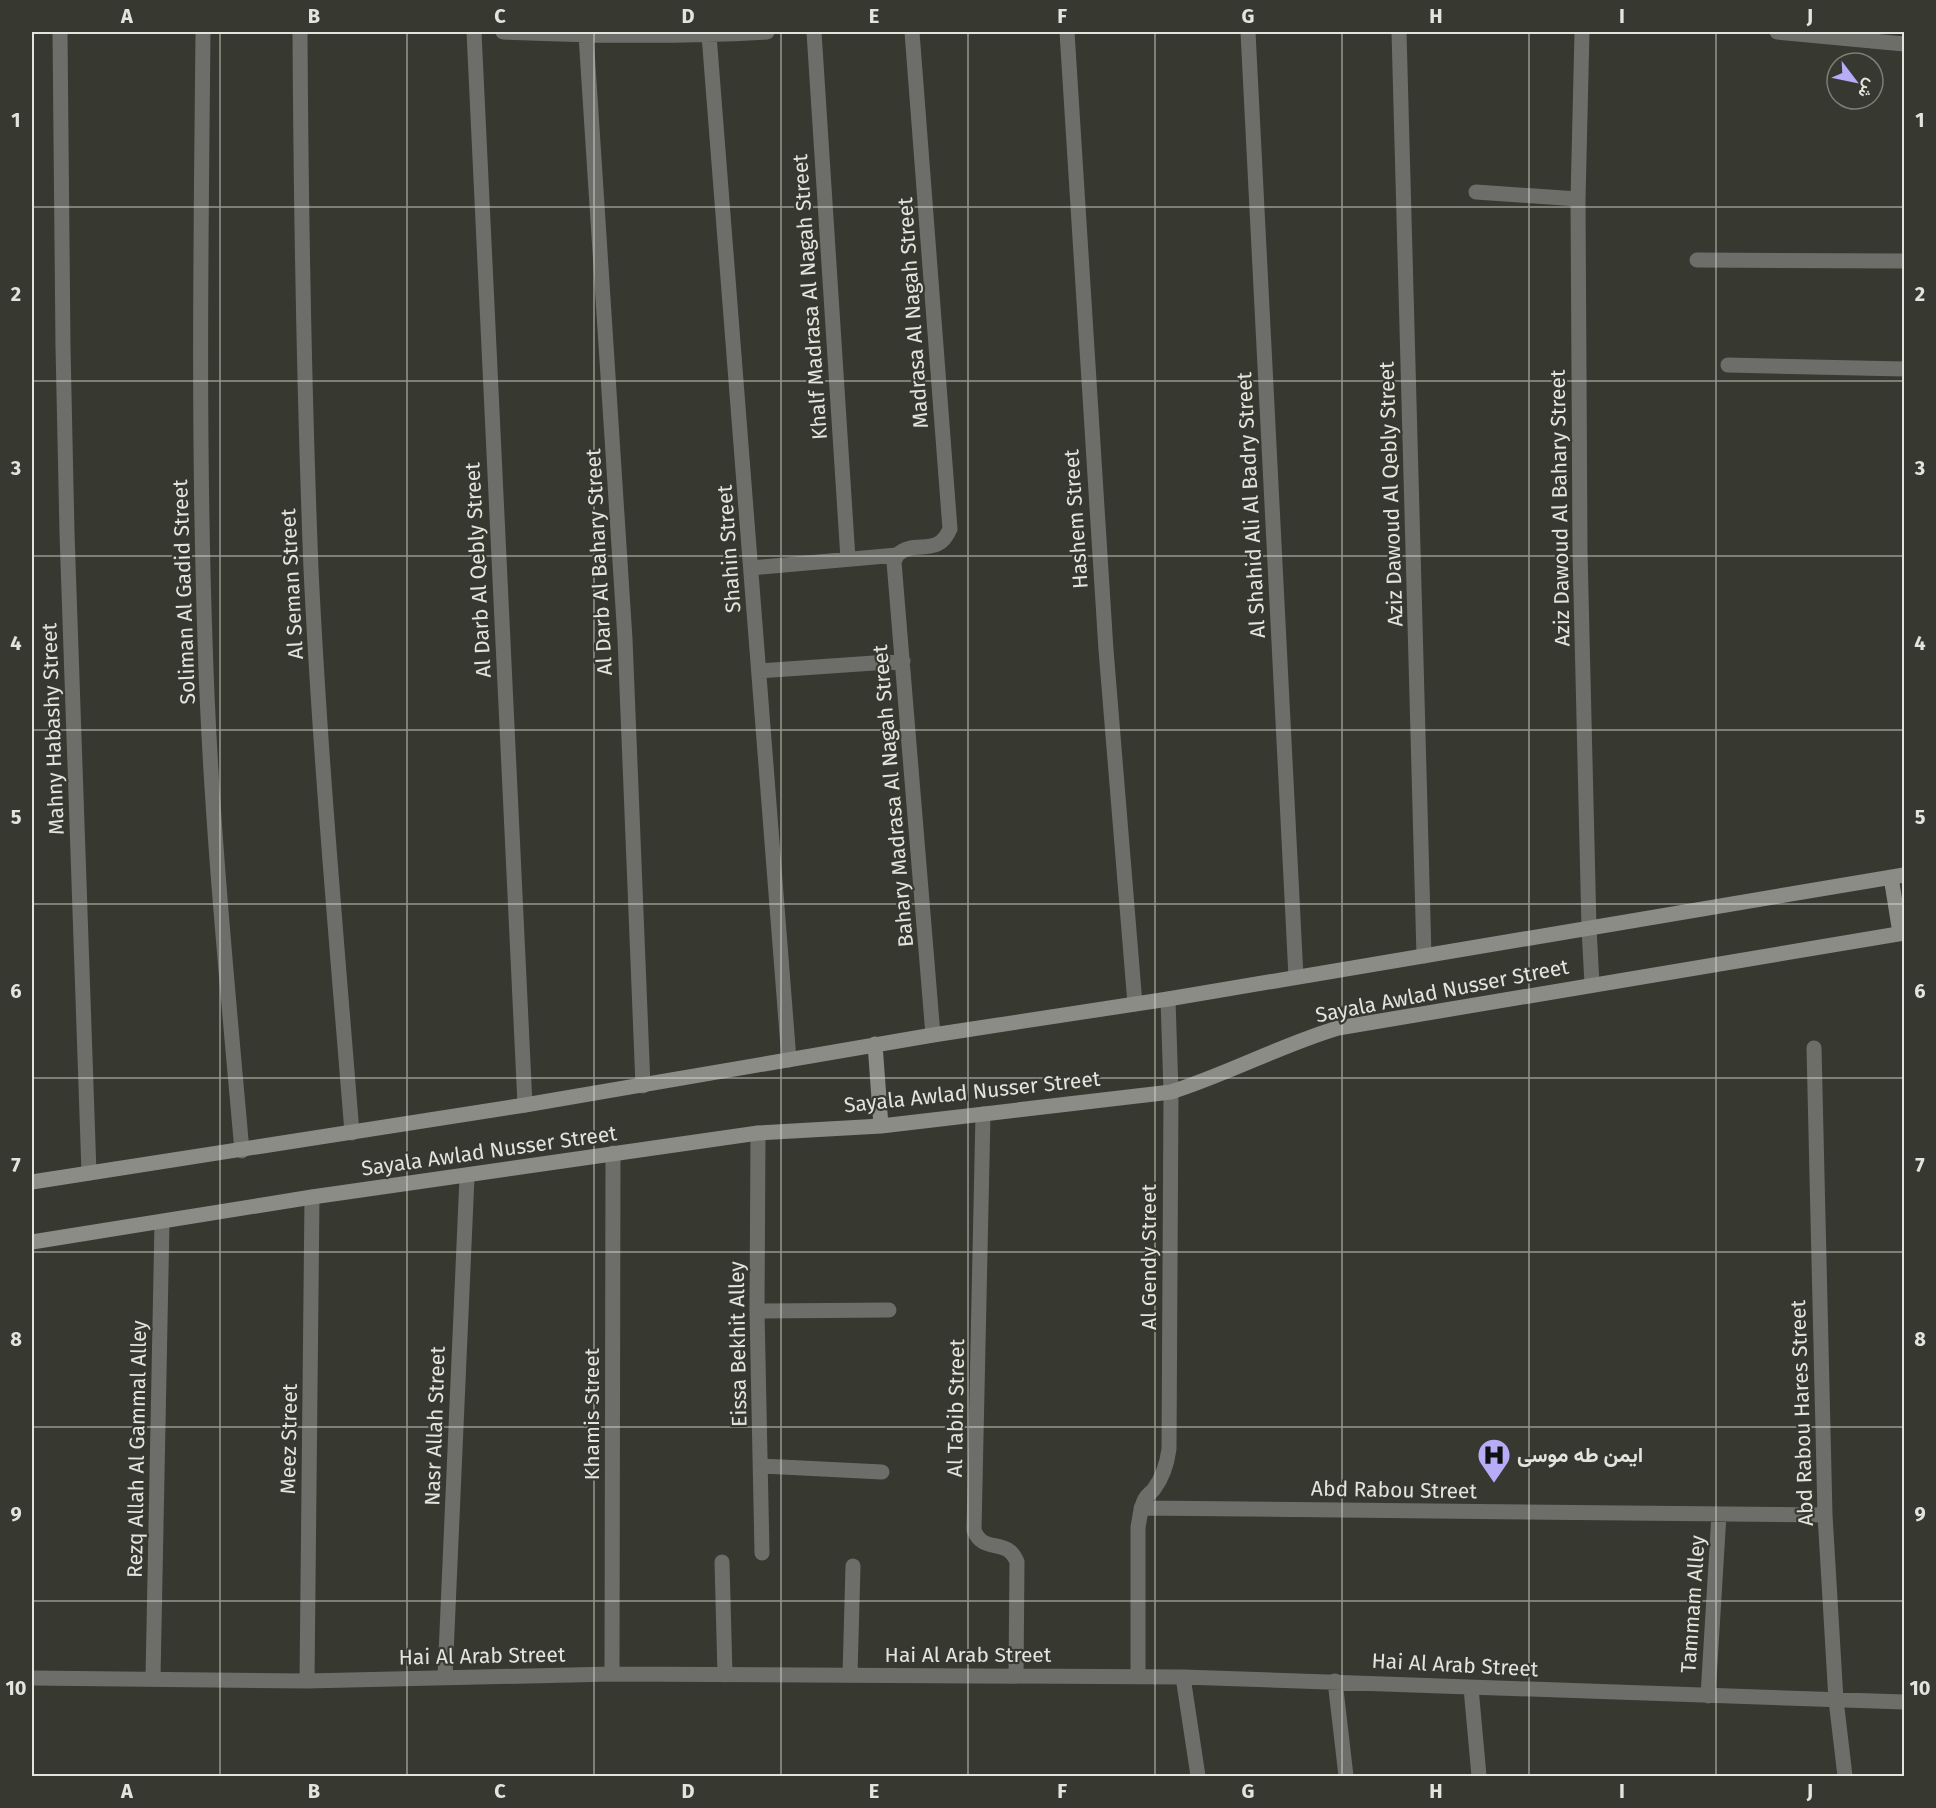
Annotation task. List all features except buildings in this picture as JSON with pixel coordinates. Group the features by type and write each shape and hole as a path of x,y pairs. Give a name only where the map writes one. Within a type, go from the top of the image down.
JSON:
{"main road":[{"name":"Sayala Awlad Nusser Street","path":"32,1182 525,1106 875,1044 1168,999 1898,876"},
{"path":"1898,876 1902,933"},
{"name":"Sayala Awlad Nusser Street","path":"32,1242 312,1197 758,1133 881,1126 1171,1092 1200,1083 1298,1041 1338,1028 1902,933"},
{"path":"875,1044 881,1126"}],"street":[{"name":"Mahny Habashy Street","path":"60,32 65,428 89,1173"},
{"name":"Soliman Al Gadid Street","path":"202,32 201,399 205,641 219,900 242,1151"},
{"name":"Al Seman Street","path":"300,32 302,221 311,569 325,795 352,1133"},
{"name":"Al Darb Al Qebly Street","path":"474,32 525,1106"},
{"path":"503,32 541,32 586,36 767,32"},
{"name":"Khalf Madrasa Al Nagah Street","path":"814,32 848,559"},
{"name":"Madrasa Al Nagah Street","path":"751,568 897,555 907,548 933,547 941,543 950,529 912,32"},
{"name":"Hashem Street","path":"1066,32 1106,650 1135,1004"},
{"name":"Al Shahid Ali Al Badry Street","path":"1248,32 1296,977"},
{"name":"Aziz Dawoud Al Qebly Street","path":"1399,32 1424,956"},
{"name":"Aziz Dawoud Al Bahary Street","path":"1582,32 1578,199 1580,563 1592,984"},
{"path":"1777,32 1905,44"},
{"name":"Shahin Street","path":"709,35 789,1060"},
{"name":"Al Darb Al Bahary Street","path":"586,36 626,639 643,1086"},
{"path":"1476,192 1578,199"},
{"path":"1697,260 1905,261"},
{"path":"1728,365 1905,369"},
{"name":"Bahary Madrasa Al Nagah Street","path":"897,555 894,562 933,1035"},
{"path":"759,672 903,662"},
{"name":"Al Gendy Street","path":"1141,1508 1146,1497 1162,1476 1169,1449 1171,1092 1168,999"},
{"name":"Abd Rabou Hares Street","path":"1814,1048 1825,1515 1836,1700 1845,1776"},
{"name":"Al Tabib Street","path":"983,1114 974,1530 976,1537 987,1545 1003,1546 1010,1550 1017,1563 1016,1676"},
{"name":"Eissa Bekhit Alley","path":"758,1133 757,1311 762,1553"},
{"name":"Khamis Street","path":"612,1674 613,1154"},
{"name":"Nasr Allah Street","path":"445,1677 467,1176"},
{"name":"Meez Street","path":"308,1681 312,1197"},
{"name":"Rezq Allah Al Gammal Alley","path":"153,1678 162,1222"},
{"path":"757,1311 889,1310"},
{"path":"761,1466 882,1472"},
{"path":"1138,1677 1138,1527 1141,1508"},
{"name":"Abd Rabou Street","path":"1141,1508 1825,1515"},
{"name":"Tammam Alley","path":"1708,1696 1719,1514"},
{"path":"722,1562 725,1675"},
{"path":"850,1675 853,1566"},
{"name":"Hai Al Arab Street","path":"32,1678 308,1681 612,1674 1183,1677 1905,1702"},
{"path":"1183,1677 1198,1776"},
{"path":"1335,1681 1346,1776"},
{"path":"1472,1688 1479,1776"}],"place":[{"name":"ايمن طه موسى","path":"1494,1484"}]}
